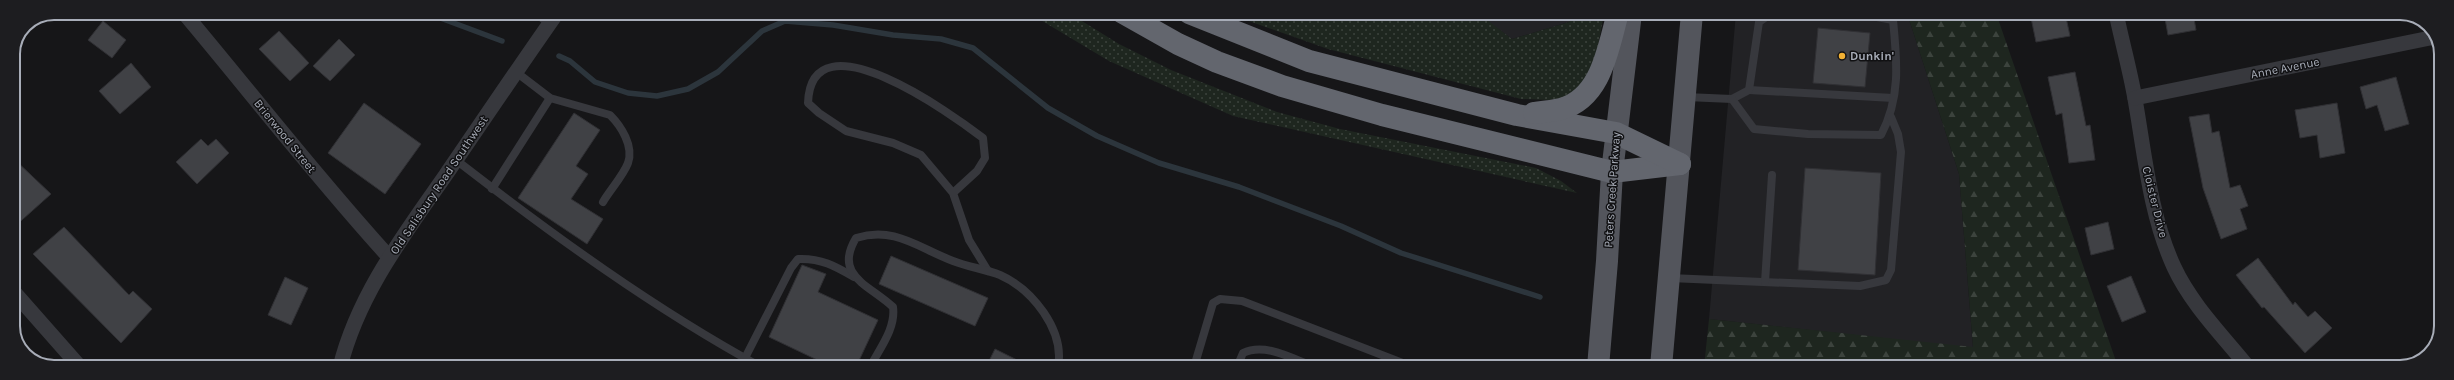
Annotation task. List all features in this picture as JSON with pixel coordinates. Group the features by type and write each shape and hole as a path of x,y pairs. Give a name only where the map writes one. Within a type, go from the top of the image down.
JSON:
{"highway":[{"path":"1135,20 1178,44 1217,62 1282,86 1404,121 1612,172 1680,164"},
{"path":"1143,20 1178,44"},
{"path":"1207,20 1309,60 1517,115 1616,133 1680,164"},
{"path":"1517,115 1562,109 1579,100 1599,77 1616,20"}],"main road":[{"name":"Peters Creek Parkway","path":"1599,360 1607,261 1612,172 1629,20"},
{"path":"1662,360 1686,97 1692,20"}],"street":[{"name":"Brierwood Street","path":"190,20 271,117 331,193 389,257"},
{"name":"Old Salisbury Road Southwest","path":"342,360 346,343 362,304 389,257 552,20"},
{"name":"Cloister Drive","path":"2118,20 2135,98 2148,184 2165,243 2174,268 2187,290 2242,360"},
{"name":"Anne Avenue","path":"2135,98 2430,38"},
{"path":"20,299 74,360"}],"lane":[{"path":"1749,90 1759,22 1762,20"},
{"path":"1732,99 1754,129 1808,134 1881,135 1890,117 1898,67 1893,20"},
{"path":"953,193 977,171 985,158 983,138 954,116 892,79 855,67 826,68 816,75 809,88 808,103 819,114 846,131 893,143 921,155 953,193 969,240 988,271"},
{"path":"516,72 550,98 610,115 627,138 628,162 603,202"},
{"path":"1686,97 1732,99 1749,90 1893,98"},
{"path":"492,189 550,98"},
{"path":"1669,278 1860,286 1886,280 1891,270 1901,152 1898,134 1890,117"},
{"path":"456,160 492,189 610,274 716,342 749,360"},
{"path":"1765,282 1772,175"},
{"path":"854,277 848,262 849,249 856,238 870,234 892,235 916,243 953,261 1001,276 1027,294 1043,312 1056,335 1060,360"},
{"path":"746,358 791,268 798,259 813,258 831,263 854,277 893,307 894,317 892,327 874,360"},
{"path":"1196,360 1213,304 1220,299 1242,301 1394,360"},
{"path":"1240,360 1243,353 1252,348 1264,348 1296,360"}],"shaded area":[{"path":"1486,20 1569,20 1569,22 1512,39"},
{"path":"1735,20 1909,20 1959,174 1973,348 1709,319"}],"green space":[{"path":"1041,20 1080,20 1119,44 1171,70 1277,112 1340,129 1536,168 1561,181 1577,193 1233,116 1109,61"},
{"path":"1246,20 1487,20 1512,39 1569,22 1569,20 1603,20 1594,69 1574,96 1549,100 1521,99 1328,49"},
{"path":"1909,20 1998,20 2116,360 1705,360 1709,319 1973,347 1959,174"}],"building":[{"path":"2031,20 2067,20 2070,36 2036,42"},
{"path":"2165,20 2194,20 2196,30 2168,35"},
{"path":"103,21 126,40 112,58 88,40"},
{"path":"1818,28 1870,33 1865,87 1813,83"},
{"path":"279,31 309,63 290,81 259,49"},
{"path":"339,39 355,55 330,81 313,66"},
{"path":"131,63 151,87 120,114 99,91"},
{"path":"2075,72 2086,126 2090,125 2095,160 2069,163 2062,113 2056,115 2048,77"},
{"path":"2396,77 2409,124 2385,131 2377,105 2366,109 2360,87"},
{"path":"364,103 421,144 385,194 328,153"},
{"path":"2337,103 2345,153 2320,158 2317,135 2300,138 2295,110"},
{"path":"574,113 600,130 576,166 588,174 571,199 603,219 587,244 518,198"},
{"path":"2209,114 2212,133 2219,131 2230,188 2240,185 2248,206 2240,209 2247,229 2221,239 2203,188 2189,117"},
{"path":"201,139 208,146 216,139 229,153 197,184 176,162"},
{"path":"20,165 51,194 20,222"},
{"path":"1805,168 1881,173 1875,275 1798,270"},
{"path":"2108,222 2114,249 2091,255 2085,228"},
{"path":"64,227 129,295 133,291 152,309 121,343 33,254"},
{"path":"891,256 988,298 975,326 879,284"},
{"path":"2258,258 2293,305 2295,302 2308,317 2315,311 2332,328 2305,353 2264,307 2262,308 2236,275"},
{"path":"802,265 826,274 818,292 878,320 859,360 817,360 769,337"},
{"path":"2131,276 2146,312 2122,322 2107,286"},
{"path":"285,277 308,288 291,325 268,315"},
{"path":"995,349 1017,360 990,360"}],"waterway":[{"path":"446,20 502,41"},
{"path":"559,56 570,61 595,82 628,93 657,96 688,89 718,72 762,31 785,21 833,25 893,35 941,39 973,48 1048,108 1097,136 1159,163 1239,187 1341,226 1401,253 1540,297"}],"place":[{"name":"Dunkin'","path":"1842,56"}]}
